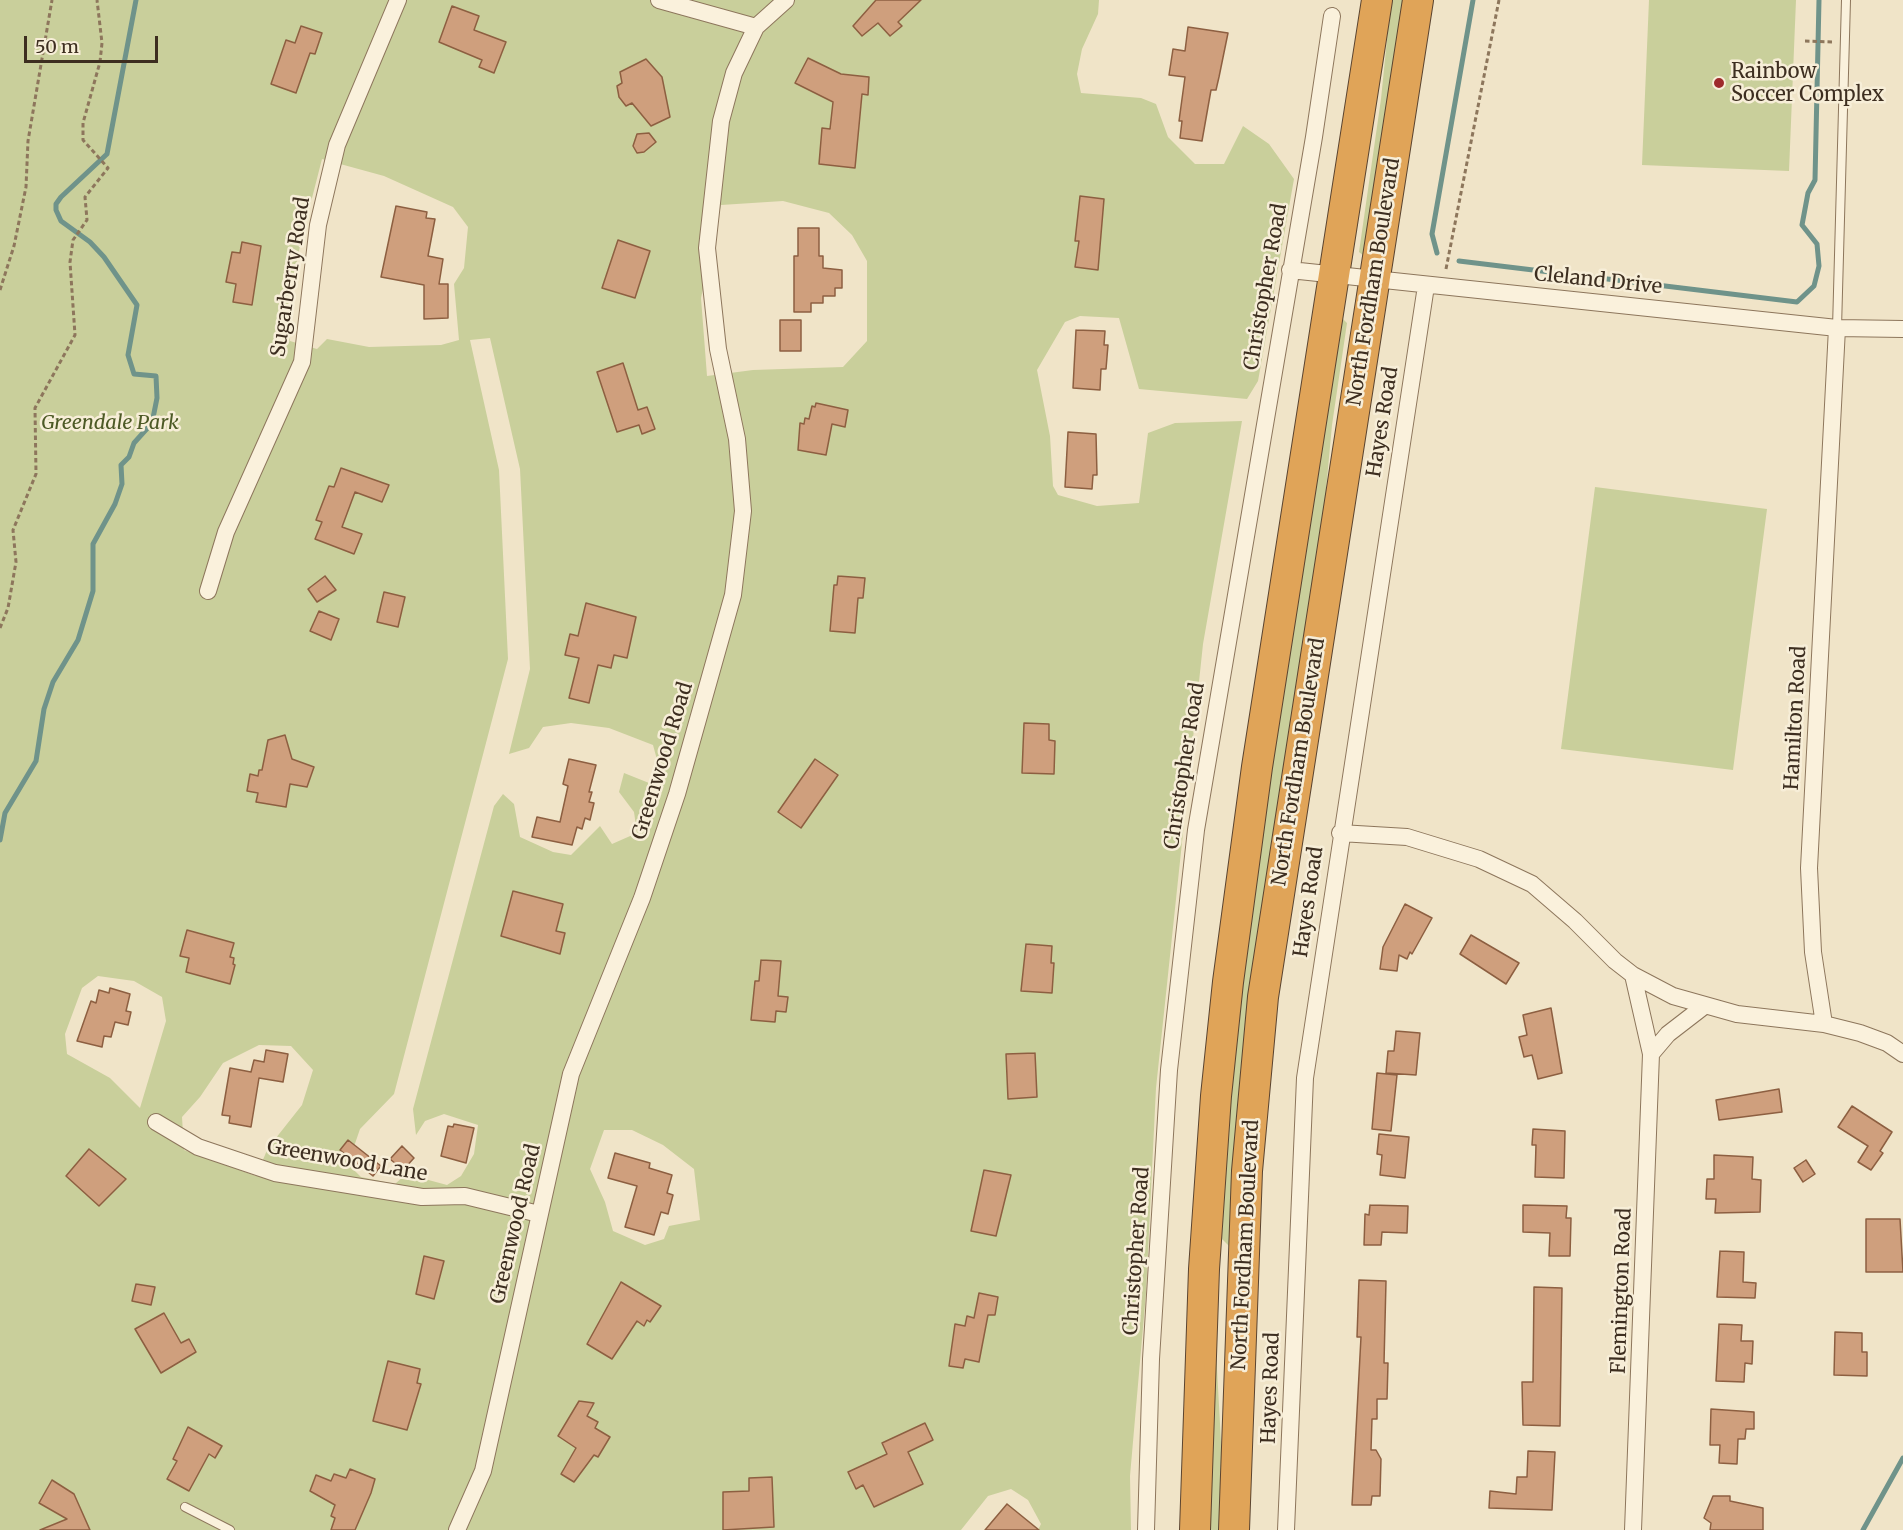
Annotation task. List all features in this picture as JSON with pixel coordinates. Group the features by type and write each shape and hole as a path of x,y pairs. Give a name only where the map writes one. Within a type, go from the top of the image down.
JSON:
{"highway":[{"name":"North Fordham Boulevard","path":"1195,1530 1205,1260 1217,1085 1242,873 1377,0"},
{"name":"North Fordham Boulevard","path":"1234,1530 1247,1171 1263,997 1418,0"},
{"path":"1205,1260 1219,1262 1226,1274 1229,1306 1241,1346"}],"street":[{"name":"Sugarberry Road","path":"208,591 226,532 302,362 318,225 337,146 398,0"},
{"path":"659,0 756,27"},
{"name":"Greenwood Road","path":"457,1530 483,1471 571,1074 642,898 674,805 733,595 743,511 737,439 718,349 707,248 721,121 734,73 756,27 786,0"},
{"name":"Christopher Road","path":"1146,1530 1152,1348 1176,1001 1196,830 1314,137 1332,16"},
{"name":"Cleland Drive","path":"1290,270 1837,328 1903,329"},
{"name":"Hayes Road","path":"1287,1530 1305,1078 1340,833 1426,286"},
{"name":"Hamilton Road","path":"1824,1024 1813,952 1809,868 1837,328"},
{"path":"1340,833 1407,837 1479,859 1532,884 1633,975 1673,996 1703,1007 1737,1014 1824,1024 1878,1040 1903,1054"},
{"name":"Flemington Road","path":"1633,975 1651,1054 1633,1530"},
{"path":"1651,1054 1668,1034 1703,1007"},
{"name":"Greenwood Lane","path":"156,1122 198,1147 275,1173 422,1197 465,1197 539,1214"}],"lane":[{"path":"1837,328 1846,0"},
{"path":"184,1507 230,1530"}],"path":[{"path":"0,290 14,246 26,187 28,141 52,0"},
{"path":"0,628 8,608 16,562 13,530 36,474 35,408 75,335 70,262 73,240 87,220 85,197 108,168 83,140 82,123 100,62 102,43 97,0"},
{"path":"1443,285 1499,0"},
{"path":"1805,41 1824,42"}],"green space":[{"name":"Greendale Park","path":"0,0 1099,0 1098,14 1082,49 1077,74 1081,93 1141,98 1156,104 1168,137 1195,164 1224,164 1243,126 1269,144 1294,179 1258,381 1247,399 1139,389 1119,318 1080,316 1065,322 1037,370 1050,436 1053,486 1058,495 1097,506 1139,503 1148,433 1175,423 1242,421 1203,644 1156,1088 1146,1293 1130,1476 1131,1530 1038,1530 1041,1524 1028,1500 1011,1489 988,1496 961,1530 0,1530","holes":["322,159 384,176 453,207 468,227 464,268 454,284 459,340 441,345 369,347 327,339 317,349 290,341 286,315 301,241","783,201 829,213 852,235 867,261 867,341 843,367 753,370 707,376 701,298 721,205","490,338 520,469 530,669 509,754 529,748 543,727 571,723 609,728 653,745 659,767 649,783 624,773 619,792 634,812 637,833 612,844 600,826 571,855 553,852 520,837 514,804 503,794 494,806 413,1109 416,1135 425,1121 444,1114 478,1125 474,1154 461,1176 447,1185 421,1178 413,1168 395,1184 361,1177 348,1164 360,1129 394,1094 508,659 499,470 470,340","98,976 134,981 162,997 166,1021 140,1108 110,1078 67,1054 65,1034 82,988","259,1045 291,1046 313,1070 302,1105 268,1148 256,1176 184,1150 182,1117 200,1097 223,1063","604,1130 632,1130 663,1145 694,1169 700,1220 669,1226 664,1239 645,1245 613,1231 605,1202 590,1169"]},
{"path":"1391,0 1407,0 1364,256 1359,252 1381,99"},
{"name":"Rainbow Soccer Complex","path":"1649,0 1796,0 1789,171 1642,165"},
{"path":"1341,317 1347,323 1332,425 1319,566 1234,1251 1216,1233 1237,979"},
{"path":"1595,487 1767,509 1733,770 1561,749"},
{"path":"1213,1296 1225,1515 1225,1530 1205,1530"}],"building":[{"path":"876,0 921,0 898,22 902,26 890,36 878,23 862,36 853,26"},
{"path":"452,6 479,16 474,30 506,42 494,73 479,67 482,60 439,42"},
{"path":"301,26 322,33 315,54 310,53 296,93 271,84 286,40 295,43"},
{"path":"1188,27 1228,33 1216,90 1211,90 1202,141 1180,138 1182,121 1179,121 1185,77 1169,75 1173,49 1185,51"},
{"path":"808,58 841,74 869,77 868,95 862,94 855,168 819,164 822,128 830,129 833,102 795,83"},
{"path":"646,59 662,77 670,117 651,126 632,103 626,106 619,97 617,86 622,83 620,72"},
{"path":"649,133 656,142 644,152 637,153 633,146 637,134"},
{"path":"1080,196 1104,199 1098,270 1075,267 1079,241 1075,241"},
{"path":"396,206 427,212 426,218 435,219 428,256 443,259 439,284 448,284 448,318 424,319 424,285 381,277"},
{"path":"798,228 819,228 819,256 823,256 823,268 842,270 842,288 835,288 835,296 823,296 823,303 811,303 811,312 794,312 794,256 798,256"},
{"path":"618,240 650,251 635,298 602,288"},
{"path":"242,242 261,246 252,305 233,302 236,284 226,282 232,252 240,253"},
{"path":"780,320 801,320 801,351 780,351"},
{"path":"1076,330 1105,331 1104,345 1108,345 1106,369 1101,369 1100,390 1073,388"},
{"path":"623,363 638,410 647,407 655,429 642,434 639,425 617,432 597,372"},
{"path":"816,403 848,410 845,427 832,424 826,455 798,450 800,423 804,424 805,418 809,419 812,406 815,407"},
{"path":"1068,432 1096,434 1097,475 1093,475 1092,489 1065,487"},
{"path":"341,468 389,485 382,502 355,492 342,527 362,534 354,554 315,539 322,522 316,520 329,486 334,487"},
{"path":"325,576 336,590 317,602 308,589"},
{"path":"838,576 865,578 863,598 858,598 855,633 830,631 834,585 837,585"},
{"path":"384,592 405,597 398,627 377,622"},
{"path":"586,603 636,617 627,658 614,655 611,668 598,665 589,703 569,698 579,658 565,655 570,634 578,636"},
{"path":"319,611 339,619 331,640 310,631"},
{"path":"1024,723 1049,724 1049,740 1055,741 1054,774 1022,773"},
{"path":"285,735 292,759 314,767 307,787 290,784 286,807 256,802 258,793 247,791 250,774 258,776 259,770 262,770 268,740"},
{"path":"569,759 596,765 589,792 592,792 589,802 594,803 590,820 585,818 582,829 577,827 572,845 532,837 537,817 560,822 568,786 563,784"},
{"path":"815,759 838,775 801,828 778,812"},
{"path":"513,891 563,904 556,931 565,933 560,954 501,936"},
{"path":"1405,904 1432,918 1412,954 1410,952 1407,959 1399,955 1397,971 1380,969 1383,947"},
{"path":"187,930 234,943 230,957 234,958 233,964 235,965 230,984 186,972 189,958 180,956"},
{"path":"1471,935 1519,963 1506,984 1460,954"},
{"path":"1026,944 1052,946 1051,963 1054,963 1052,993 1021,991"},
{"path":"761,960 781,961 778,996 788,997 786,1012 776,1011 775,1022 751,1020 755,981 759,981"},
{"path":"110,988 130,994 126,1011 131,1012 128,1025 115,1022 111,1037 104,1036 102,1047 77,1041 91,1001 96,1003 99,990 109,993"},
{"path":"1551,1008 1562,1073 1538,1079 1532,1055 1524,1057 1519,1037 1527,1035 1523,1015"},
{"path":"1396,1031 1420,1033 1416,1075 1386,1073 1388,1051 1394,1051"},
{"path":"266,1050 288,1054 283,1082 259,1078 251,1127 229,1123 230,1116 222,1115 230,1068 251,1072 254,1060 264,1062"},
{"path":"1035,1053 1037,1097 1008,1099 1006,1054"},
{"path":"1377,1073 1397,1075 1391,1131 1372,1129"},
{"path":"1779,1089 1782,1112 1719,1120 1716,1100"},
{"path":"1852,1106 1892,1132 1880,1151 1883,1153 1871,1170 1858,1162 1868,1146 1838,1127"},
{"path":"454,1124 474,1128 466,1163 441,1156 448,1126 453,1127"},
{"path":"1533,1129 1565,1131 1564,1178 1535,1177 1536,1145 1532,1145"},
{"path":"1379,1134 1409,1137 1405,1178 1380,1175 1382,1155 1377,1154"},
{"path":"348,1140 381,1166 373,1176 340,1150"},
{"path":"402,1146 414,1158 403,1170 390,1159"},
{"path":"89,1149 126,1179 99,1206 66,1176"},
{"path":"615,1153 650,1163 649,1168 672,1175 667,1193 673,1195 668,1214 661,1212 654,1235 625,1227 637,1186 608,1178"},
{"path":"1714,1155 1753,1157 1752,1179 1761,1180 1760,1212 1715,1213 1716,1199 1706,1199 1707,1179 1714,1179"},
{"path":"1806,1160 1815,1174 1803,1182 1794,1168"},
{"path":"984,1170 1011,1175 996,1236 971,1231"},
{"path":"1370,1205 1408,1206 1407,1233 1382,1232 1381,1245 1364,1245 1365,1214 1369,1215"},
{"path":"1523,1205 1567,1206 1566,1218 1571,1218 1570,1256 1549,1256 1550,1233 1523,1232"},
{"path":"1866,1219 1900,1219 1903,1272 1866,1272"},
{"path":"1720,1251 1744,1252 1743,1282 1756,1283 1755,1298 1717,1297"},
{"path":"424,1256 444,1261 434,1299 416,1294"},
{"path":"1359,1280 1386,1281 1384,1363 1388,1363 1387,1399 1377,1399 1377,1419 1372,1419 1371,1450 1376,1450 1381,1459 1380,1496 1372,1496 1371,1505 1352,1505 1361,1337 1357,1337"},
{"path":"621,1282 661,1306 650,1322 647,1320 644,1326 637,1321 612,1359 587,1344"},
{"path":"136,1284 155,1287 151,1305 132,1301"},
{"path":"1534,1287 1562,1288 1560,1426 1523,1425 1522,1382 1533,1382"},
{"path":"979,1293 998,1297 995,1315 988,1315 979,1362 965,1359 963,1368 949,1366 955,1324 965,1326 967,1316 974,1318"},
{"path":"164,1313 181,1343 189,1339 196,1352 161,1373 135,1329"},
{"path":"1719,1324 1742,1325 1741,1341 1753,1341 1752,1364 1745,1363 1744,1382 1716,1381"},
{"path":"1835,1332 1862,1333 1862,1352 1867,1352 1867,1376 1834,1375"},
{"path":"388,1361 420,1369 417,1383 421,1384 407,1430 373,1421"},
{"path":"579,1401 594,1403 587,1416 598,1422 595,1428 610,1437 598,1457 594,1455 574,1482 561,1474 576,1448 558,1436"},
{"path":"1711,1409 1754,1412 1754,1429 1746,1429 1745,1439 1738,1439 1737,1464 1719,1463 1720,1445 1710,1445"},
{"path":"925,1423 933,1440 908,1452 923,1484 874,1507 863,1485 856,1489 848,1472 887,1454 882,1443"},
{"path":"188,1427 222,1446 215,1458 209,1454 189,1491 167,1479 177,1461 173,1459"},
{"path":"1528,1451 1555,1452 1552,1510 1489,1508 1490,1491 1516,1494 1517,1477 1527,1477"},
{"path":"350,1469 375,1479 371,1493 355,1530 331,1530 335,1518 331,1516 335,1505 310,1491 316,1475 331,1481 334,1474 346,1478"},
{"path":"772,1477 774,1527 723,1530 723,1492 749,1491 749,1478"},
{"path":"52,1480 74,1494 90,1530 40,1530 67,1519 39,1503"},
{"path":"1713,1496 1730,1496 1730,1501 1763,1508 1763,1530 1710,1530 1711,1523 1704,1518"},
{"path":"1007,1504 1039,1530 985,1530"}],"waterway":[{"path":"0,840 5,813 36,761 44,709 53,682 78,640 93,591 93,544 115,504 122,484 121,465 129,457 134,443 152,423 157,398 156,376 134,374 128,355 137,305 104,257 90,242 61,221 56,210 56,204 61,197 107,154 136,0"},
{"path":"1437,253 1432,234 1473,0"},
{"path":"1459,261 1797,302 1814,286 1819,266 1817,244 1802,225 1808,193 1815,180 1819,0"},
{"path":"1863,1530 1903,1458"}],"place":[{"name":"Rainbow Soccer Complex","path":"1719,83"}]}
